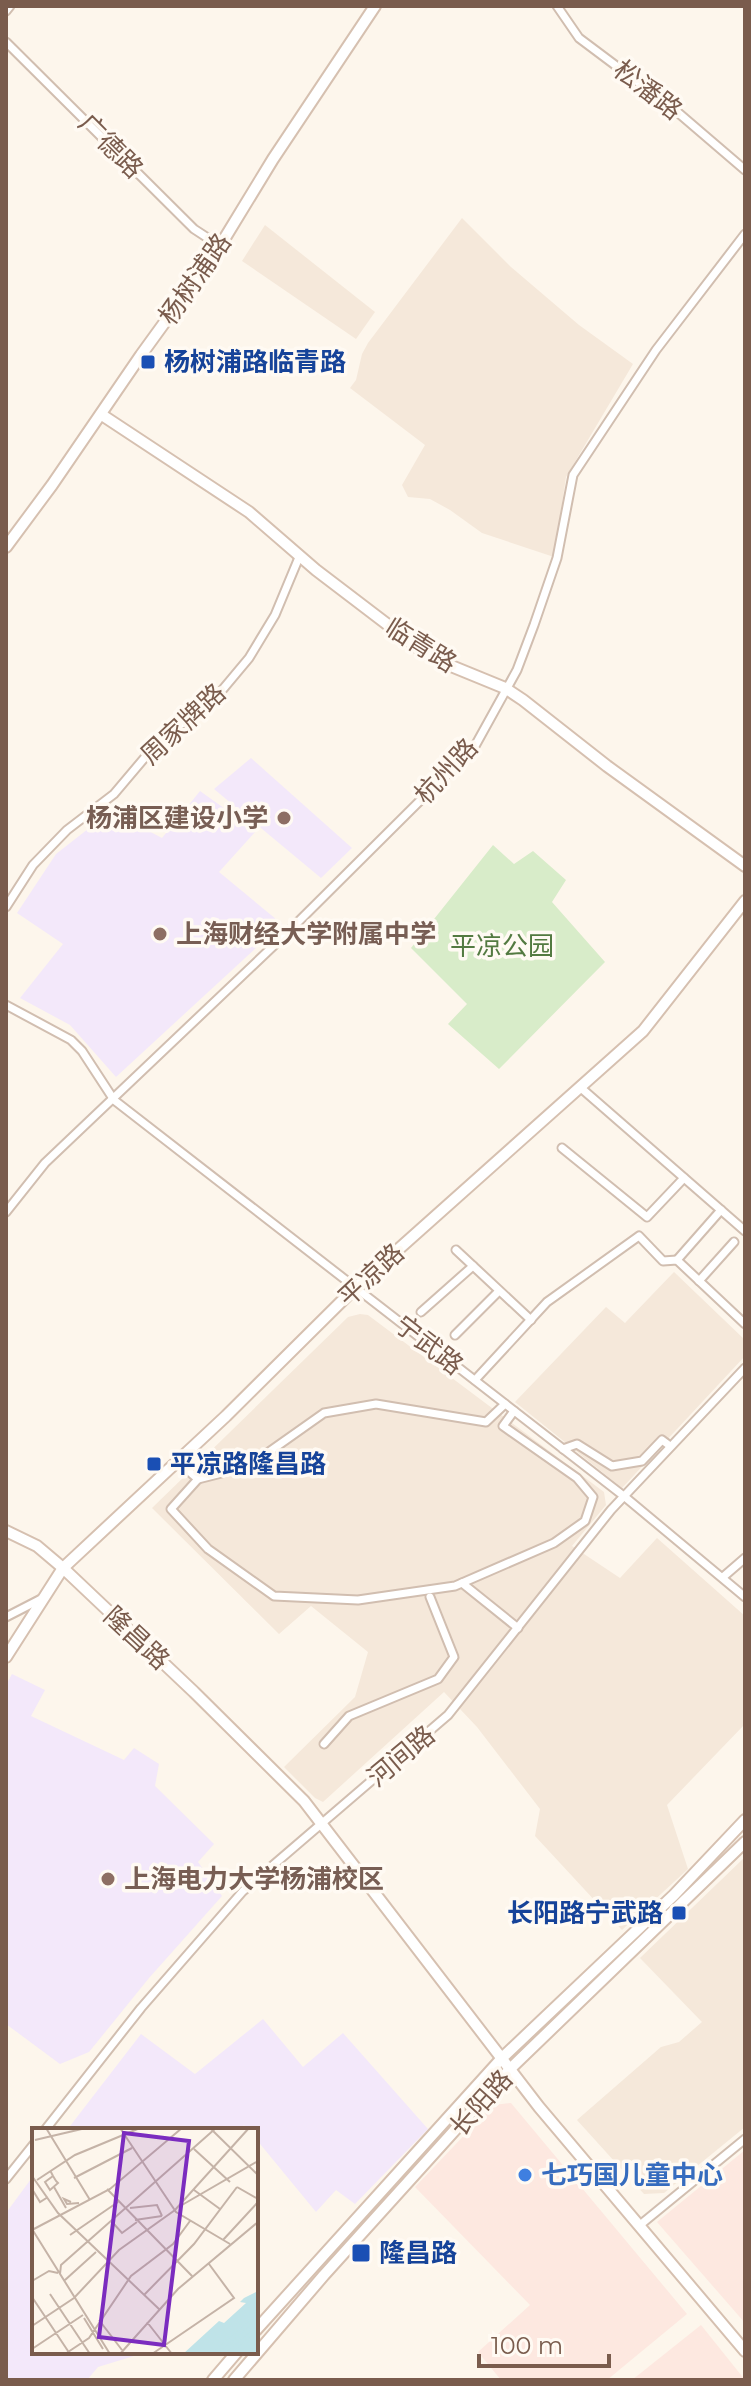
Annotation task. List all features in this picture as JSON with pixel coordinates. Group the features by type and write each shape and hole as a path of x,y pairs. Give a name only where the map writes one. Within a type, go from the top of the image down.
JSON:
{"main road":[{"name":"杨树浦路","path":"6,547 220,246 273,159 375,6"},
{"name":"临青路","path":"102,415 249,512 342,591 417,647 447,665 505,688 745,866"},
{"name":"平凉路","path":"6,1657 63,1568 246,1397 355,1288 643,1031 745,901"},
{"name":"隆昌路","path":"6,1531 37,1546 63,1568 286,1782 322,1823 554,2125 745,2351"},
{"name":"长阳路","path":"258,2328 502,2058 674,1895 745,1820"},
{"name":"长阳路","path":"258,2352 510,2069 745,1842"},
{"path":"213,2380 235,2354"},
{"name":"长阳路","path":"234,2380 256,2354"}],"street":[{"path":"6,11 10,6"},
{"name":"松潘路","path":"557,6 579,38 675,110 745,170"},
{"name":"广德路","path":"6,42 194,229 220,246"},
{"name":"杭州路","path":"6,1212 35,1173 114,1100 475,746 517,670 557,558 573,475 656,350 745,234"},
{"name":"周家牌路","path":"6,907 33,865 67,830 114,794 163,736 208,707 249,658 275,615 300,555"},
{"name":"宁武路","path":"6,1005 71,1040 82,1051 114,1100 625,1497 745,1597"},
{"path":"581,1088 745,1231"},
{"path":"562,1148 647,1217 684,1178"},
{"path":"475,1380 547,1302 639,1236 663,1261 677,1260 721,1210"},
{"path":"699,1281 734,1242"},
{"path":"456,1250 531,1320"},
{"path":"677,1260 745,1324"},
{"path":"421,1312 473,1266"},
{"path":"455,1335 499,1291"},
{"name":"河间路","path":"47,2128 141,2008 243,1891 448,1715 611,1510 745,1368"},
{"path":"505,1404 486,1422 376,1404 324,1413 249,1466 198,1479 171,1509 208,1549 274,1596 358,1600 462,1583 554,1543 585,1521 593,1497 577,1478 503,1426 514,1411"},
{"path":"563,1449 577,1444 612,1466 642,1461 662,1440 670,1446"},
{"path":"177,1461 198,1479"},
{"path":"723,1577 745,1558"},
{"path":"462,1583 518,1628"},
{"path":"6,1617 46,1595"},
{"path":"324,1744 349,1716 438,1679 454,1657 430,1597"},
{"path":"640,2225 745,2139"},
{"path":"6,2179 32,2146"}],"shaded area":[{"path":"462,218 511,267 579,325 633,364 566,477 554,557 482,533 430,499 408,497 402,485 425,445 350,388 356,380 368,343"},
{"path":"265,225 375,312 356,339 242,261"},
{"name":"杨浦区建设小学","path":"251,758 352,848 321,878 214,789"},
{"name":"上海财经大学附属中学","path":"200,791 256,831 219,872 282,924 116,1077 70,1025 20,998 63,944 17,913 56,854 111,811 162,838"},
{"path":"674,1272 745,1340 745,1356 622,1488 515,1402 606,1307 625,1323"},
{"path":"368,1315 604,1492 606,1505 572,1546 620,1578 657,1538 745,1616 745,1724 667,1805 688,1869 622,1930 535,1836 540,1809 477,1727 444,1692 323,1802 315,1798 284,1767 355,1697 368,1652 311,1606 279,1634 152,1508 348,1317"},
{"name":"上海电力大学杨浦校区","path":"12,1674 45,1690 31,1716 124,1760 134,1748 159,1764 155,1786 214,1844 198,1862 222,1896 89,2052 60,2064 6,2024 6,1685"},
{"path":"745,1857 745,2127 664,2193 644,2194 577,2120 661,2047 679,2042 702,2022 640,1958"},
{"path":"263,2019 303,2067 343,2033 428,2129 355,2204 336,2190 316,2212 258,2141 258,2128 246,2128 244,2125 242,2128 69,2128 141,2034 195,2074"},
{"path":"511,2103 687,2314 607,2380 501,2380 478,2352 530,2305 415,2187 493,2105"},
{"path":"745,2150 745,2323 657,2222"},
{"path":"32,2178 32,2354 140,2354 98,2367 87,2380 6,2380 6,2213"},
{"path":"701,2325 745,2380 632,2380"}],"green space":[{"name":"平凉公园","path":"493,845 514,864 533,851 566,880 552,902 605,962 499,1069 448,1024 467,1004 411,948"}],"place":[{"name":"杨树浦路临青路","path":"148,362"},
{"name":"杨浦区建设小学","path":"284,818"},
{"name":"上海财经大学附属中学","path":"160,934"},
{"name":"平凉路隆昌路","path":"154,1464"},
{"name":"上海电力大学杨浦校区","path":"108,1879"},
{"name":"长阳路宁武路","path":"679,1913"},
{"name":"七巧国儿童中心","path":"525,2175"},
{"name":"隆昌路","path":"361,2253"}]}
